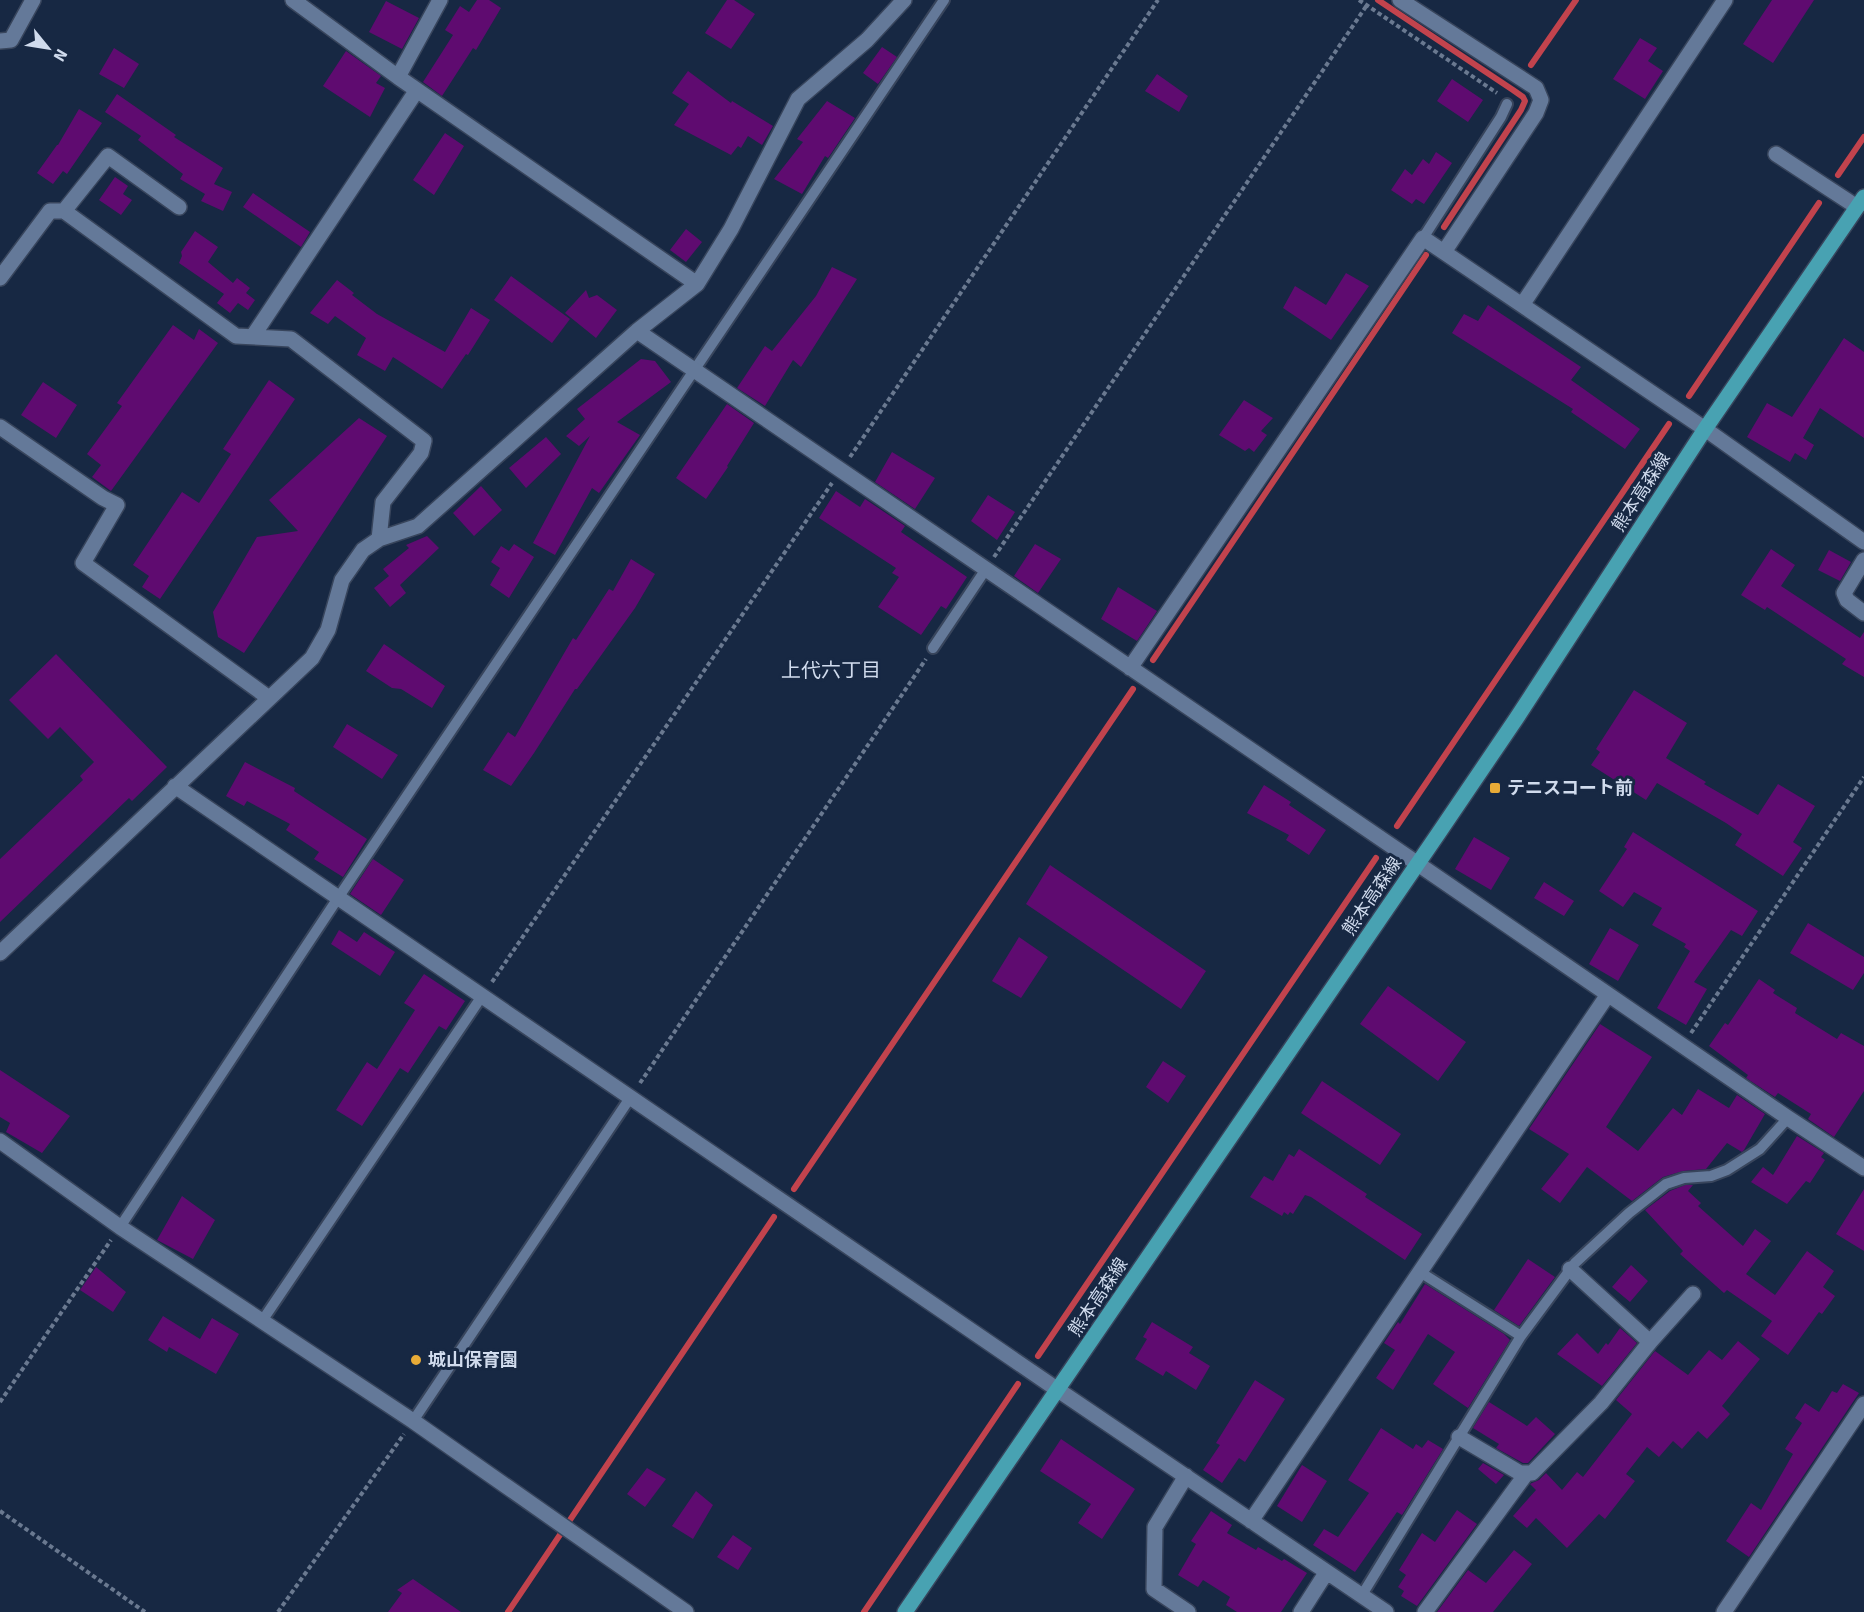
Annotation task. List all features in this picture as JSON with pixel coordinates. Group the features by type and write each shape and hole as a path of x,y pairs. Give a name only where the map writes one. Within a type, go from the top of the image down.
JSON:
{"main road":[{"name":"熊本高森線","path":"905,1612 1418,864 1516,719 1705,429 1860,202"}],"street":[{"path":"0,41 11,40 33,0"},
{"path":"294,0 417,90 697,284"},
{"path":"398,76 440,0"},
{"path":"0,953 312,658 328,630 342,580 363,550 379,539 418,526 636,331 697,284 731,229 798,99 867,40 904,0"},
{"path":"1400,0 1536,88 1541,100 1536,113 1444,252"},
{"path":"1522,305 1725,0"},
{"path":"253,336 417,90"},
{"path":"1776,154 1860,202"},
{"path":"64,211 108,156 179,207"},
{"path":"0,278 50,211 64,211 236,336 291,339 424,441 421,453 383,502 379,539"},
{"path":"1130,668 1423,238 1705,429 1864,542"},
{"path":"636,331 1608,996 1864,1168"},
{"path":"0,427 103,498 117,505 83,563 268,698"},
{"path":"1864,560 1844,593 1847,600 1864,613"},
{"path":"176,786 1386,1612"},
{"path":"1251,1521 1608,996"},
{"path":"0,1141 120,1227 413,1421 686,1612"},
{"path":"1570,1269 1650,1342"},
{"path":"1459,1437 1520,1473 1532,1473 1601,1403 1650,1342 1694,1294"},
{"path":"1724,1612 1864,1404"},
{"path":"1425,1612 1526,1474"},
{"path":"1186,1476 1155,1527 1154,1589 1188,1612"},
{"path":"1301,1612 1326,1573"}],"lane":[{"path":"120,1227 338,897 944,0"},
{"path":"1423,238 1501,117 1507,104"},
{"path":"933,648 986,569"},
{"path":"262,1321 482,996"},
{"path":"413,1421 630,1098"},
{"path":"1362,1595 1521,1336 1570,1269 1629,1213 1666,1184 1684,1178 1711,1176 1727,1170 1760,1149 1788,1118"},
{"path":"1420,1272 1521,1336"}],"path":[{"path":"482,996 1158,0"},
{"path":"1359,0 1499,94 1507,104"},
{"path":"986,569 1367,5"},
{"path":"630,1098 933,648"},
{"path":"1682,1046 1864,777"},
{"path":"0,1402 120,1227"},
{"path":"278,1612 413,1421"},
{"path":"0,1511 145,1612"}],"building":[{"path":"477,0 489,0 501,8 476,50 473,48 442,96 423,82 453,35 445,30 460,6 469,12"},
{"path":"727,0 734,0 755,14 731,49 705,33"},
{"path":"1772,0 1814,0 1773,63 1743,44"},
{"path":"386,1 419,18 402,49 369,32"},
{"path":"1640,38 1657,48 1648,61 1663,71 1645,99 1613,79"},
{"path":"882,47 897,57 878,84 863,73"},
{"path":"114,48 139,64 124,88 99,74"},
{"path":"346,51 381,76 376,83 385,88 370,117 323,86"},
{"path":"688,71 731,103 732,101 773,126 762,145 748,136 741,148 738,146 731,155 674,125 689,104 672,93"},
{"path":"1157,74 1188,96 1179,112 1145,91"},
{"path":"1452,79 1483,100 1468,122 1437,101"},
{"path":"117,94 176,135 174,137 223,168 214,184 232,192 223,211 201,201 205,194 180,179 183,174 138,140 141,136 105,112"},
{"path":"827,101 855,118 828,158 825,156 802,194 774,179 803,142 797,139"},
{"path":"79,109 102,123 67,174 63,171 53,184 37,173 58,145"},
{"path":"445,133 464,146 434,195 413,180"},
{"path":"1436,152 1452,163 1424,204 1416,199 1412,204 1391,190 1405,169 1412,175 1423,159 1429,164"},
{"path":"115,177 128,186 123,194 132,200 121,215 99,200"},
{"path":"253,193 310,232 301,247 243,207"},
{"path":"686,229 702,242 686,262 670,250"},
{"path":"195,231 218,247 208,262 233,283 237,278 250,288 246,293 255,300 248,310 238,303 230,313 217,303 224,294 179,263 181,252"},
{"path":"832,267 857,279 801,367 793,360 765,406 737,388 765,346 772,351 816,296"},
{"path":"1346,273 1369,286 1331,340 1283,308 1295,286 1326,305"},
{"path":"511,276 570,319 552,343 494,300"},
{"path":"337,280 377,314 445,352 471,308 490,320 468,355 466,354 442,389 393,357 385,371 357,355 366,338 335,316 328,324 310,313"},
{"path":"586,290 589,298 597,295 617,310 596,338 565,313"},
{"path":"1488,305 1581,367 1571,380 1640,429 1625,449 1571,412 1573,409 1452,333 1464,314 1478,321"},
{"path":"173,325 194,340 199,329 218,343 111,491 92,477 101,465 87,454 122,406 117,403"},
{"path":"1844,338 1864,352 1864,438 1820,408 1803,438 1814,445 1806,460 1795,453 1790,462 1747,437 1767,403 1792,417"},
{"path":"641,359 655,361 671,382 617,422 640,435 599,493 592,488 555,555 533,543 590,436 579,446 566,436 585,419 577,409"},
{"path":"269,380 295,399 160,599 142,587 149,576 133,565 182,492 199,503 231,454 223,449"},
{"path":"43,382 77,405 56,438 21,415"},
{"path":"1244,400 1273,418 1261,431 1267,435 1254,452 1249,448 1245,451 1219,435"},
{"path":"727,404 754,423 706,499 676,478"},
{"path":"359,418 387,436 244,653 218,637 213,612 257,537 298,531 269,500"},
{"path":"546,437 561,454 526,488 509,468"},
{"path":"892,452 935,478 915,509 875,482"},
{"path":"481,486 502,510 474,536 453,513"},
{"path":"836,491 860,507 865,499 905,526 901,532 967,577 946,609 941,606 921,635 878,607 899,577 892,573 896,568 819,518"},
{"path":"988,495 1015,512 997,540 971,521"},
{"path":"427,536 439,548 400,585 406,593 390,607 374,588 389,576 383,569 409,548 406,545"},
{"path":"514,544 534,557 509,598 490,585 500,568 491,562 501,546 509,551"},
{"path":"1035,544 1061,559 1038,593 1014,576"},
{"path":"1771,549 1795,565 1781,586 1860,638 1864,632 1864,677 1842,664 1846,659 1767,607 1765,610 1741,595"},
{"path":"1829,550 1851,562 1840,581 1818,570"},
{"path":"631,559 655,574 635,608 575,689 511,786 483,770 508,732 515,737 573,638 576,640 609,589 613,591"},
{"path":"1118,587 1157,611 1137,641 1101,619"},
{"path":"384,644 445,686 432,708 401,689 392,688 366,671"},
{"path":"56,654 167,767 132,801 129,798 0,922 0,859 83,780 80,776 94,762 60,727 48,739 9,700"},
{"path":"1634,690 1687,723 1666,758 1706,782 1704,784 1758,815 1778,784 1815,806 1793,842 1802,848 1783,876 1735,845 1742,834 1657,783 1646,800 1591,765 1600,752 1596,749"},
{"path":"347,724 398,755 382,779 333,747"},
{"path":"245,762 295,788 294,791 367,839 343,877 314,859 319,852 286,830 290,824 247,801 244,806 226,796"},
{"path":"1264,785 1291,802 1289,805 1326,830 1309,855 1286,840 1289,835 1247,813"},
{"path":"1633,832 1758,911 1742,936 1731,930 1694,982 1707,989 1686,1025 1657,1008 1690,951 1684,947 1686,944 1652,925 1662,908 1634,892 1623,907 1599,891 1627,849 1624,847"},
{"path":"1474,837 1510,858 1491,890 1455,869"},
{"path":"373,859 404,880 381,915 350,894"},
{"path":"1050,865 1206,971 1181,1009 1026,904"},
{"path":"1544,882 1574,901 1564,916 1534,898"},
{"path":"1808,923 1864,957 1864,973 1853,990 1790,953"},
{"path":"1610,928 1639,945 1618,981 1589,964"},
{"path":"339,930 357,942 364,932 395,952 380,976 331,944"},
{"path":"1019,937 1048,957 1021,998 992,981"},
{"path":"424,974 465,1001 446,1030 439,1026 408,1073 400,1068 362,1126 336,1110 367,1062 377,1069 415,1010 404,1003"},
{"path":"1759,979 1775,990 1773,993 1797,1008 1795,1013 1837,1039 1841,1033 1864,1046 1864,1091 1834,1137 1808,1119 1811,1114 1778,1093 1775,1097 1746,1078 1748,1075 1709,1046 1725,1023 1728,1025"},
{"path":"1388,986 1466,1042 1438,1081 1360,1024"},
{"path":"1600,1024 1652,1057 1606,1127 1638,1151 1673,1108 1682,1115 1698,1089 1729,1108 1737,1095 1765,1114 1744,1150 1742,1152 1727,1143 1706,1169 1683,1171 1663,1177 1632,1201 1587,1167 1560,1203 1541,1189 1569,1154 1529,1129"},
{"path":"1163,1061 1186,1076 1168,1103 1146,1087"},
{"path":"0,1070 70,1116 42,1153 6,1132 10,1123 0,1117"},
{"path":"1322,1081 1401,1134 1380,1165 1301,1113"},
{"path":"1797,1136 1824,1153 1821,1157 1825,1160 1810,1183 1806,1181 1787,1204 1751,1182 1763,1167 1773,1175"},
{"path":"1299,1149 1367,1194 1365,1197 1422,1234 1405,1260 1311,1197 1305,1195 1293,1214 1290,1212 1288,1215 1284,1212 1282,1216 1250,1197 1264,1176 1273,1181 1289,1154 1294,1157"},
{"path":"1685,1185 1693,1185 1688,1191 1701,1203 1698,1206 1743,1246 1755,1229 1771,1241 1746,1274 1775,1295 1807,1251 1834,1271 1823,1287 1835,1296 1822,1314 1819,1312 1788,1355 1761,1336 1772,1321 1727,1290 1724,1293 1680,1254 1683,1251 1645,1210 1670,1191"},
{"path":"1864,1189 1864,1251 1836,1234"},
{"path":"182,1196 215,1220 193,1259 157,1240"},
{"path":"1528,1259 1555,1277 1519,1326 1494,1310"},
{"path":"1631,1265 1648,1281 1630,1302 1612,1287"},
{"path":"96,1267 126,1292 113,1312 80,1290"},
{"path":"1425,1284 1510,1340 1468,1408 1433,1384 1455,1352 1428,1334 1393,1390 1376,1378 1395,1350 1384,1343 1398,1322 1400,1324"},
{"path":"163,1316 200,1339 212,1318 239,1334 216,1374 169,1347 167,1352 148,1340"},
{"path":"1152,1322 1193,1347 1189,1353 1210,1366 1196,1390 1166,1371 1163,1376 1135,1359 1147,1339 1143,1337"},
{"path":"1620,1328 1637,1343 1602,1386 1557,1354 1577,1333 1598,1354 1606,1343 1608,1345"},
{"path":"1738,1341 1760,1359 1722,1406 1730,1414 1707,1439 1698,1431 1682,1449 1673,1441 1659,1457 1647,1447 1626,1474 1635,1481 1605,1519 1599,1514 1567,1548 1536,1518 1527,1528 1513,1516 1536,1490 1530,1484 1539,1480 1546,1473 1562,1490 1577,1472 1583,1477 1632,1414 1616,1400 1655,1351 1688,1375 1709,1350 1722,1360"},
{"path":"1255,1380 1285,1399 1245,1462 1239,1458 1222,1483 1203,1470 1220,1445 1216,1443"},
{"path":"1843,1384 1859,1393 1749,1557 1726,1541 1751,1503 1761,1510 1793,1454 1785,1449 1802,1423 1795,1418 1805,1403 1819,1412 1832,1391 1837,1393"},
{"path":"1489,1402 1527,1426 1536,1417 1555,1434 1528,1463 1523,1463 1496,1448 1499,1444 1473,1428"},
{"path":"1381,1428 1413,1449 1416,1444 1422,1448 1428,1440 1443,1449 1402,1515 1397,1512 1355,1572 1313,1545 1324,1529 1338,1537 1369,1493 1348,1480"},
{"path":"1061,1439 1135,1489 1102,1539 1078,1523 1091,1504 1040,1471"},
{"path":"1483,1463 1504,1475 1496,1484 1478,1469"},
{"path":"1302,1465 1327,1481 1302,1522 1277,1506"},
{"path":"647,1468 666,1479 645,1507 627,1494"},
{"path":"696,1491 713,1505 693,1539 672,1526"},
{"path":"1457,1510 1477,1524 1417,1606 1401,1596 1404,1591 1398,1587 1406,1575 1399,1570 1422,1533 1435,1542"},
{"path":"1211,1511 1232,1525 1227,1533 1256,1550 1258,1547 1282,1561 1284,1559 1307,1573 1281,1612 1237,1612 1226,1605 1230,1597 1203,1580 1198,1587 1178,1575 1196,1544 1191,1541"},
{"path":"733,1535 752,1548 738,1570 717,1557"},
{"path":"1514,1550 1532,1564 1493,1612 1437,1612 1468,1570 1486,1583"},
{"path":"413,1579 461,1612 388,1612 402,1593 397,1590"}],"waterway":[{"path":"1378,0 1513,90 1525,101 1444,227"},
{"path":"1531,65 1576,0"},
{"path":"1838,175 1864,137"},
{"path":"1689,396 1819,203"},
{"path":"1153,660 1426,255"},
{"path":"1397,826 1669,424"},
{"path":"794,1189 1133,689"},
{"path":"1038,1356 1376,858"},
{"path":"508,1612 774,1217"},
{"path":"864,1612 1018,1384"}],"place":[{"name":"テニスコート前","path":"1495,788"},
{"name":"城山保育園","path":"416,1360"}],"district":[{"name":"上代六丁目","path":"831,670"}]}
